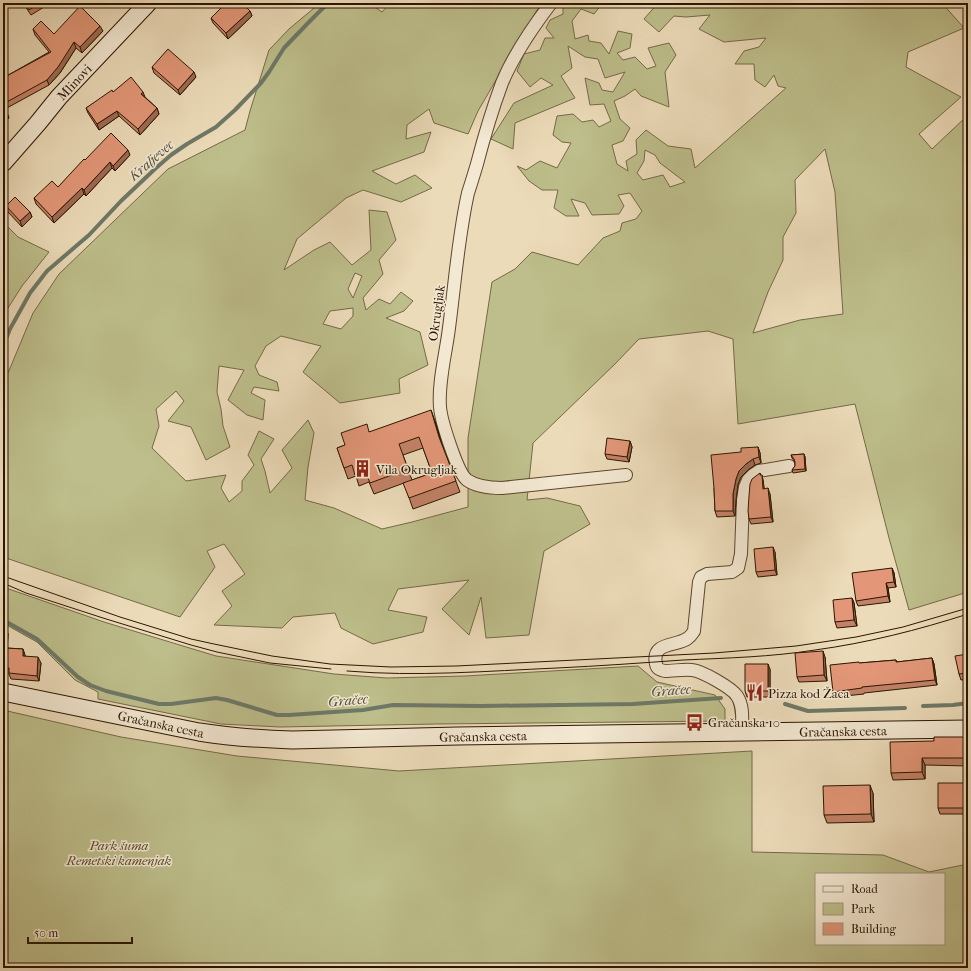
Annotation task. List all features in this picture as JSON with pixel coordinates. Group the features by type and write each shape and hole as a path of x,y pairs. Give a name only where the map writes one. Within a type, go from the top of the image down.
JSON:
{"main road":[{"name":"Mlinovi","path":"3,163 60,97 148,3"},
{"name":"Gračanska cesta","path":"3,692 199,732 259,739 292,740 444,736 968,729"}],"street":[{"name":"Okrugljak","path":"551,3 516,54 505,78 484,137 468,193 459,245 449,330 441,379 440,408 456,464 466,479 478,485 488,488 502,488 626,475"},
{"path":"742,732 740,703 737,696 731,689 696,671 661,671 656,662 656,656 657,651 663,646 685,640 691,636 694,631 699,582 701,577 706,574 732,572 738,568 741,554 743,500 745,487 748,480 759,471 789,466"}],"green space":[{"path":"320,3 369,3 382,12 390,3 544,3 537,10 478,111 468,134 434,123 429,109 407,125 406,139 431,132 424,152 372,171 396,184 415,175 432,188 401,202 363,190 346,198 297,239 284,270 314,250 330,242 352,265 371,250 369,210 387,212 396,240 379,260 383,274 363,298 366,310 379,299 390,304 401,292 413,301 404,311 386,318 420,332 428,365 399,379 400,393 340,403 303,372 321,346 281,336 266,346 255,366 259,375 277,382 279,391 254,387 251,393 265,400 263,420 247,415 228,400 244,370 219,366 217,392 223,426 230,447 206,460 191,427 168,421 184,401 176,391 156,409 159,426 152,448 186,481 226,475 221,488 229,502 242,491 242,481 254,465 248,455 259,431 274,439 261,459 270,493 292,468 282,450 308,420 314,433 308,467 305,500 334,508 382,529 468,507 468,438 492,282 515,269 532,252 578,265 603,238 620,231 622,223 636,219 642,211 630,193 618,195 624,206 619,214 592,215 585,203 571,199 579,216 566,216 554,208 558,190 542,190 529,181 517,166 526,170 540,161 557,168 571,143 562,142 553,135 557,116 573,114 582,122 593,120 599,127 611,121 604,104 590,105 585,78 599,83 602,90 613,92 625,72 605,78 598,59 585,57 568,46 572,68 561,76 575,98 515,123 513,149 491,139 514,103 553,85 541,78 530,87 517,71 524,54 540,50 545,38 554,38 546,28 550,20 563,14 563,3 602,4 594,14 581,9 572,21 575,39 588,35 589,41 601,43 609,54 618,31 632,34 630,48 617,53 623,60 635,57 647,69 656,66 648,48 669,43 676,55 665,72 669,107 641,96 635,89 614,101 620,119 630,128 623,141 612,145 617,164 628,171 626,161 637,154 636,140 646,130 668,146 691,149 695,168 786,88 778,86 774,75 765,87 755,80 754,64 735,64 744,51 759,47 766,38 724,42 699,29 710,15 686,17 674,16 659,32 644,19 658,3 942,3 964,28 908,52 906,67 961,97 919,134 932,149 968,115 968,592 909,610 855,404 738,424 733,339 708,331 639,339 533,443 527,500 547,498 580,506 590,524 544,551 529,635 486,638 481,597 469,635 442,609 469,580 398,589 388,610 427,617 423,632 373,644 341,628 335,613 293,617 282,628 214,625 232,606 222,591 245,574 224,544 207,551 215,567 180,617 3,557 3,377 8,373 33,313 59,274 168,169 245,130 269,50 289,29","holes":["825,149 835,192 843,314 800,320 753,333 768,292 783,260 783,237 796,213 795,180","645,150 655,155 660,163 685,182 670,187 663,175 643,180 637,173 644,161","355,273 362,276 353,298 348,289","353,308 353,316 341,329 323,324 330,311"]},
{"path":"3,222 18,237 49,252 22,286 3,316"},
{"path":"3,587 104,622 216,656 334,674 387,678 465,676 638,666 657,682 715,695 725,709 725,721 280,727 221,724 98,699 98,692 75,680 37,642 3,623"},
{"name":"Park šuma Remetski kamenjak","path":"3,710 121,737 237,756 399,771 752,751 752,852 883,855 929,872 968,864 968,968 3,968"}],"building":[{"path":"25,3 40,3 29,10"},
{"path":"226,3 242,3 250,11 226,33 211,18"},
{"path":"80,6 100,26 80,47 74,42 58,67 47,80 3,104 3,78 51,52 33,29 41,21 54,34"},
{"path":"168,49 194,72 178,90 152,67"},
{"path":"131,77 143,92 141,94 157,108 138,129 117,111 97,124 86,108 112,90 113,92"},
{"path":"3,106 7,112 3,115"},
{"path":"111,133 128,150 113,166 110,162 84,190 82,188 52,217 34,198 52,181 58,187"},
{"path":"15,197 30,212 20,221 6,206"},
{"name":"Vila Okrugljak","path":"431,410 439,437 456,481 409,498 403,483 432,473 419,437 399,444 408,469 370,483 365,471 355,475 352,465 344,468 337,448 345,445 341,433 367,424 369,432"},
{"path":"607,438 630,441 627,457 605,454"},
{"path":"758,447 759,457 753,459 739,471 733,494 733,511 715,511 711,455 741,452 741,448"},
{"path":"804,454 805,469 792,470 795,466 795,462 791,455"},
{"path":"760,473 760,475 762,475 763,489 768,488 771,517 749,519 748,511 750,484 752,479"},
{"path":"773,547 775,570 756,572 754,549"},
{"path":"892,568 894,582 886,583 888,596 856,601 852,573"},
{"path":"852,598 854,620 835,622 833,600"},
{"path":"3,628 6,628 5,648 23,649 23,656 38,657 37,676 9,673 9,668 3,668"},
{"path":"823,651 824,675 797,677 795,653"},
{"path":"968,654 968,673 959,674 955,656"},
{"path":"932,658 935,680 862,687 833,692 830,665 896,660 896,662"},
{"path":"745,664 768,664 768,691 745,691"},
{"path":"934,737 968,737 968,758 922,758 922,772 891,773 890,742 934,741"},
{"path":"938,783 968,783 968,808 938,808"},
{"path":"870,785 871,814 824,815 823,786"}],"waterway":[{"name":"Kraljevec","path":"3,346 10,329 30,293 47,271 89,235 121,201 171,155 216,127 235,110 261,83 284,48 328,3"},
{"name":"Gračec","path":"3,620 37,639 78,677 90,685 106,691 159,704 171,704 216,698 277,715 289,715 363,710 393,705 481,706 633,704 721,698"},
{"name":"Gračec","path":"923,706 968,703"},
{"name":"Gračec","path":"785,704 808,711 905,708"}],"tram line":[{"path":"3,576 120,617 191,639 272,656 330,664 391,667 456,666 714,653 796,646 856,637 903,627 968,608"},
{"path":"3,583 26,593 103,618 217,652 270,663 331,669"},
{"path":"347,671 373,673 452,673 782,654 873,640 911,631 968,614"}],"place":[{"name":"Vila Okrugljak","path":"363,469"},
{"name":"Pizza kod Žaca","path":"755,693"},
{"name":"Gračanska 10","path":"695,722"}]}
